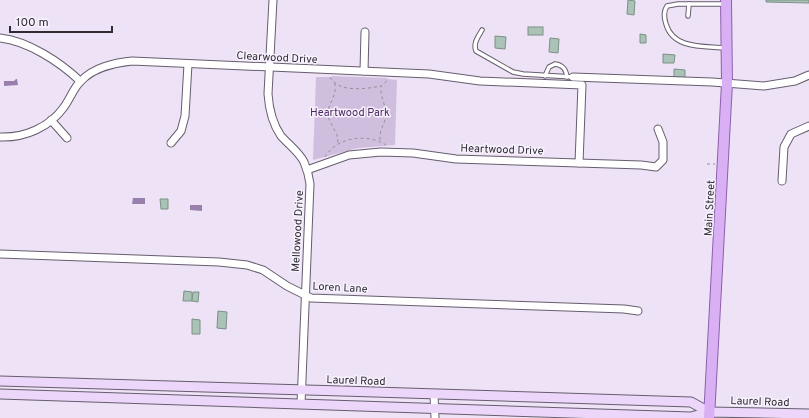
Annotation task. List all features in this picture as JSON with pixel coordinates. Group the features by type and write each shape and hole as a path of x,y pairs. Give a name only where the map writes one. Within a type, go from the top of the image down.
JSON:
{"main road":[{"name":"Main Street","path":"709,415 727,83 728,49 726,2"},
{"name":"Laurel Road","path":"0,381 182,385 434,395 691,402 709,415"},
{"path":"152,399 166,394 180,394 182,392 182,385"},
{"name":"Laurel Road","path":"0,394 691,417 709,415 809,414"}],"street":[{"name":"Mellowood Drive","path":"273,0 269,108 273,121 281,135 298,153 307,170 311,192 301,404"},
{"path":"364,71 365,32"},
{"path":"0,38 9,39 24,44 61,64 80,81"},
{"name":"Clearwood Drive","path":"0,137 25,135 43,127 64,108 80,81 101,68 118,62 132,61 364,71 429,74 480,81 582,85 579,163"},
{"path":"171,143 181,131 185,116 188,64"},
{"path":"570,77 727,83 764,86 795,81 809,75"},
{"path":"51,120 67,138"},
{"path":"782,182 784,147 791,134 809,126"},
{"name":"Heartwood Drive","path":"307,170 349,155 381,152 412,153 456,158 641,165 656,167 663,160 663,142 658,129"},
{"name":"Loren Lane","path":"0,254 219,262 247,265 263,270 287,286 305,296 313,298 624,309 638,311"},
{"path":"434,395 435,418"}],"lane":[{"path":"726,2 678,4 667,6 664,13 667,30 682,43 728,49"},
{"path":"688,16 689,4"},
{"path":"482,30 476,39 474,46 479,54 513,72 570,77"},
{"path":"546,76 549,67 555,64 563,67 570,77"}],"path":[{"path":"330,76 335,83 335,93 329,107 328,117 337,135 338,144"},
{"path":"335,83 353,89 364,89 381,86 389,79"},
{"path":"380,141 380,132 386,115 381,95 381,86"},
{"path":"324,157 338,144 356,139 380,141 386,146"}],"green space":[{"name":"Heartwood Park","path":"332,76 387,78 397,80 395,145 358,148 313,160 316,77"}],"shaded area":[{"path":"16,79 18,85 4,86 4,81 14,81"},
{"path":"133,198 145,198 145,204 132,204"},
{"path":"190,205 202,205 202,211 190,210"}],"building":[{"path":"628,0 635,1 634,15 627,14"},
{"path":"766,0 809,0 809,3 766,2"},
{"path":"528,27 543,27 543,35 528,35"},
{"path":"640,34 646,35 646,43 640,43"},
{"path":"495,36 506,37 505,49 495,48"},
{"path":"550,38 559,39 558,53 549,52"},
{"path":"663,54 675,55 674,63 663,63"},
{"path":"674,69 685,70 685,78 674,78"},
{"path":"160,199 168,199 168,209 161,209"},
{"path":"184,291 192,292 192,301 183,301"},
{"path":"193,292 199,292 198,302 192,301"},
{"path":"218,311 227,312 226,329 217,328"},
{"path":"192,319 200,320 200,334 192,334"}]}
